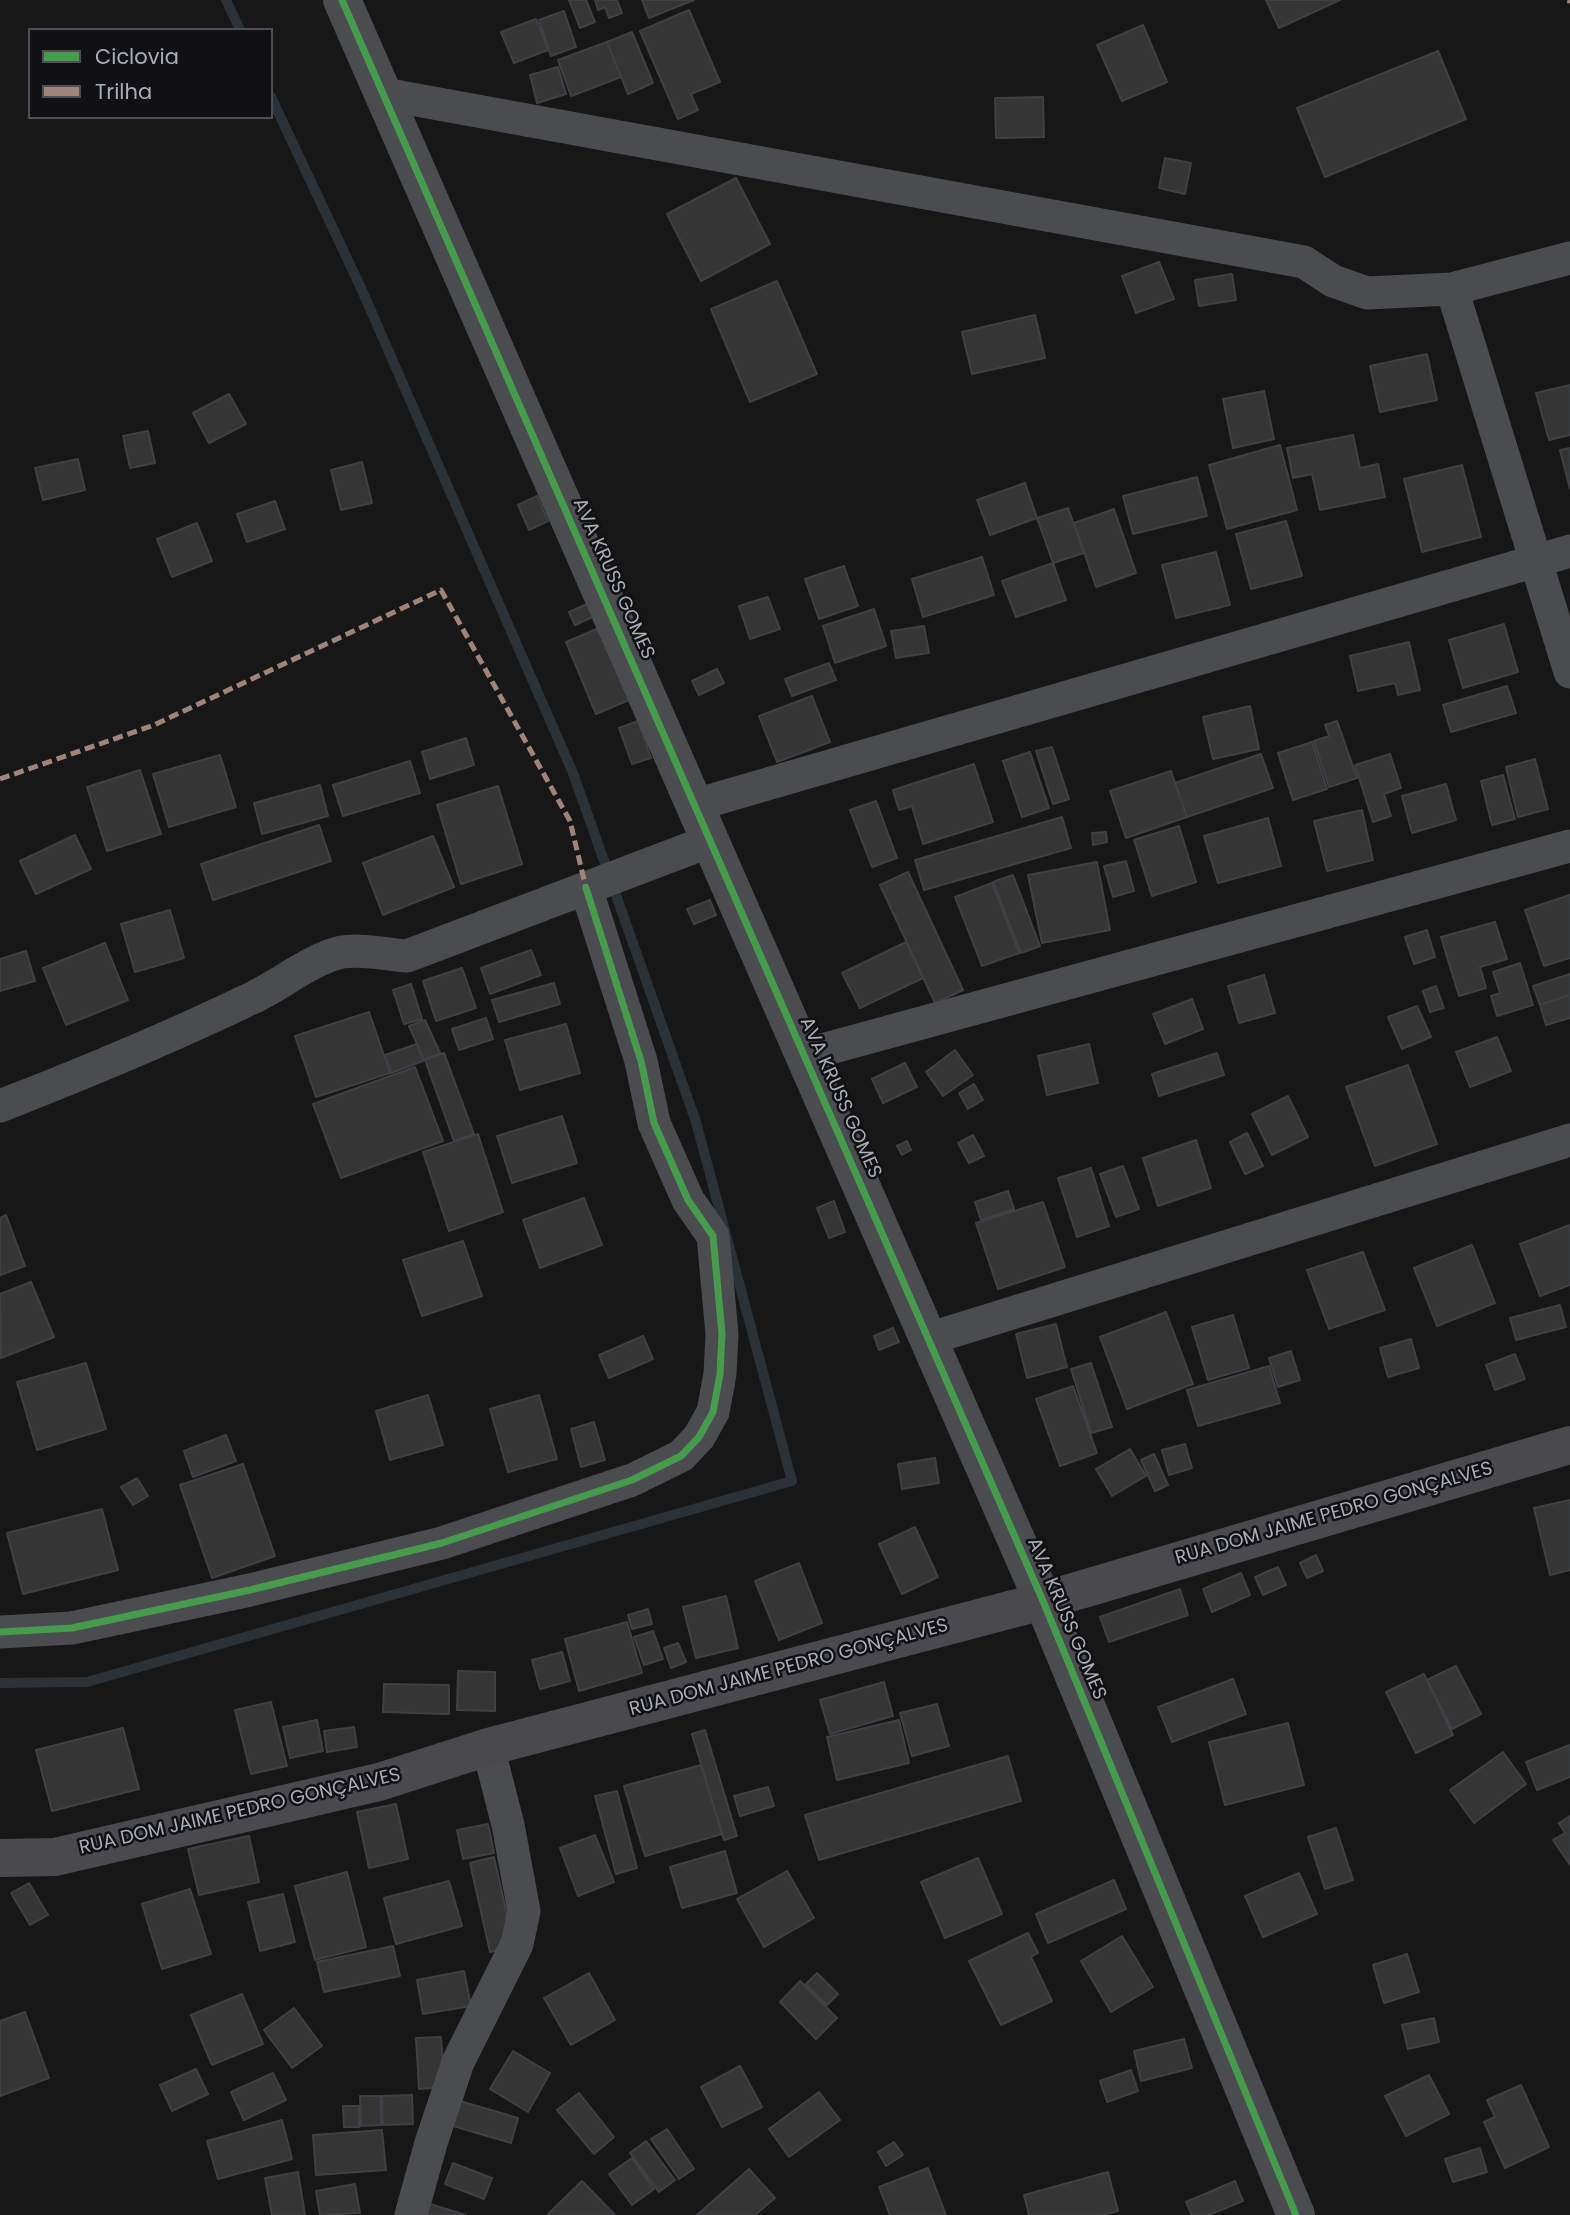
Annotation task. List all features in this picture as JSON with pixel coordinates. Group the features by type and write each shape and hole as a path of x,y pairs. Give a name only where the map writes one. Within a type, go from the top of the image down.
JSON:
{"main road":[{"name":"RUA DOM JAIME PEDRO GONÇALVES","path":"0,1858 55,1857 379,1782 488,1747 1042,1601 1570,1445"}],"street":[{"name":"AVA KRUSS GOMES","path":"342,0 1042,1601 1296,2215"},
{"path":"384,94 1304,261 1333,281 1367,293 1451,289 1570,258"},
{"path":"1451,289 1570,672"},
{"path":"695,805 1570,551"},
{"path":"0,1106 117,1059 229,1009 325,958 358,951 407,956 710,841"},
{"path":"804,1055 1570,846"},
{"path":"0,1632 72,1628 250,1590 442,1543 632,1480 681,1456 699,1437 713,1412 720,1374 722,1334 713,1237 688,1200 654,1123 641,1061 586,888"},
{"path":"928,1339 1570,1140"},
{"path":"411,2215 458,2062 517,1944 524,1911 508,1825 488,1747"}],"building":[{"path":"569,0 586,0 595,22 580,28"},
{"path":"595,0 617,0 622,13 609,18 605,7 598,10"},
{"path":"642,0 694,0 649,18"},
{"path":"1266,0 1340,0 1279,28"},
{"path":"689,10 720,82 691,94 698,110 678,119 640,31"},
{"path":"564,11 576,47 551,56 539,20"},
{"path":"536,19 548,50 514,63 501,32"},
{"path":"1143,25 1167,82 1122,101 1097,45"},
{"path":"632,32 653,83 628,94 607,42"},
{"path":"607,42 621,77 571,96 558,60"},
{"path":"1438,51 1466,119 1325,177 1297,108"},
{"path":"558,67 566,94 537,103 530,75"},
{"path":"1043,97 1044,137 996,138 995,98"},
{"path":"1165,158 1191,163 1185,194 1159,188"},
{"path":"736,178 770,244 701,281 667,214"},
{"path":"1159,262 1174,299 1136,313 1122,276"},
{"path":"1232,274 1236,300 1199,306 1195,280"},
{"path":"777,281 817,374 750,402 711,309"},
{"path":"1035,315 1045,358 972,374 962,332"},
{"path":"1427,354 1437,400 1380,412 1370,366"},
{"path":"1570,385 1570,435 1549,440 1536,393"},
{"path":"1264,391 1274,439 1233,448 1223,399"},
{"path":"229,394 246,424 209,443 193,413"},
{"path":"148,431 155,463 130,468 123,436"},
{"path":"1353,435 1360,468 1378,464 1385,497 1320,510 1312,474 1293,478 1287,448"},
{"path":"1280,445 1297,510 1227,529 1209,465"},
{"path":"1570,448 1570,489 1560,450"},
{"path":"78,459 85,490 43,500 35,468"},
{"path":"362,462 372,503 341,510 331,470"},
{"path":"1462,465 1481,537 1422,552 1404,479"},
{"path":"1197,477 1207,516 1133,534 1123,496"},
{"path":"1025,483 1037,518 990,535 977,500"},
{"path":"537,496 548,521 529,530 518,505"},
{"path":"275,501 285,529 247,542 237,514"},
{"path":"1068,508 1084,553 1053,563 1037,518"},
{"path":"1114,509 1136,573 1096,587 1074,523"},
{"path":"1286,521 1302,576 1251,589 1236,534"},
{"path":"197,523 212,561 172,577 157,539"},
{"path":"1216,552 1230,605 1176,618 1162,565"},
{"path":"982,557 994,595 923,617 912,579"},
{"path":"1053,563 1066,600 1016,617 1002,581"},
{"path":"844,566 858,606 819,619 805,579"},
{"path":"768,597 780,629 750,639 739,606"},
{"path":"589,603 595,616 575,625 569,612"},
{"path":"874,609 886,646 835,663 823,626"},
{"path":"1504,624 1518,672 1463,688 1449,640"},
{"path":"924,626 929,653 896,658 891,631"},
{"path":"599,628 629,700 596,714 566,642"},
{"path":"1409,642 1420,690 1398,695 1395,683 1358,691 1350,656"},
{"path":"829,663 836,680 792,696 785,679"},
{"path":"717,669 724,683 699,695 692,681"},
{"path":"1507,686 1516,713 1451,732 1443,705"},
{"path":"812,696 830,742 777,762 759,716"},
{"path":"1250,706 1259,749 1213,759 1203,717"},
{"path":"638,721 651,758 632,764 619,728"},
{"path":"1337,721 1357,778 1329,787 1314,741 1329,736 1325,725"},
{"path":"466,738 474,765 430,779 422,752"},
{"path":"1312,742 1327,789 1293,800 1278,753"},
{"path":"1052,747 1069,799 1053,804 1036,751"},
{"path":"1030,752 1049,808 1022,817 1003,761"},
{"path":"1261,754 1273,788 1187,817 1175,783"},
{"path":"1390,754 1401,788 1384,794 1391,816 1373,822 1355,765"},
{"path":"220,755 236,807 169,827 153,774"},
{"path":"1535,759 1548,809 1518,817 1506,767"},
{"path":"410,761 420,793 343,816 333,785"},
{"path":"974,764 993,822 923,844 912,806 899,810 893,790"},
{"path":"140,770 161,834 107,851 87,787"},
{"path":"1171,771 1187,817 1126,838 1110,791"},
{"path":"1503,775 1515,819 1492,825 1481,781"},
{"path":"1446,784 1456,820 1412,833 1402,796"},
{"path":"320,785 328,816 262,834 254,803"},
{"path":"498,786 522,864 461,884 437,805"},
{"path":"876,801 897,858 872,867 850,810"},
{"path":"1362,810 1373,860 1327,871 1314,821"},
{"path":"1062,817 1071,848 924,890 915,860"},
{"path":"1268,818 1281,866 1218,883 1204,836"},
{"path":"319,825 331,861 213,900 201,864"},
{"path":"1179,826 1196,882 1152,896 1134,840"},
{"path":"1106,832 1107,842 1093,845 1092,833"},
{"path":"75,835 91,869 36,894 20,861"},
{"path":"433,836 454,887 383,915 363,863"},
{"path":"1126,861 1134,891 1113,897 1104,866"},
{"path":"1097,862 1110,930 1042,943 1028,875"},
{"path":"908,872 963,990 935,1003 880,885"},
{"path":"1013,875 1040,946 1021,953 993,882"},
{"path":"992,883 1019,953 982,966 955,897"},
{"path":"1570,895 1570,958 1544,966 1525,910"},
{"path":"710,900 716,915 694,924 687,909"},
{"path":"170,910 184,958 135,972 121,924"},
{"path":"1495,922 1507,959 1480,967 1486,988 1459,996 1441,937"},
{"path":"1427,930 1435,957 1414,964 1405,937"},
{"path":"906,942 923,978 860,1008 842,973"},
{"path":"105,943 128,1000 66,1025 43,968"},
{"path":"531,950 541,975 490,994 481,968"},
{"path":"26,951 35,981 0,991 0,959"},
{"path":"1520,963 1533,1005 1497,1016 1491,996 1500,993 1493,972"},
{"path":"462,968 476,1008 436,1021 423,981"},
{"path":"1570,974 1570,995 1540,1005 1533,986"},
{"path":"1264,975 1275,1013 1239,1023 1228,986"},
{"path":"554,983 560,1004 499,1022 492,1000"},
{"path":"411,984 422,1019 404,1024 393,990"},
{"path":"1436,986 1444,1008 1430,1012 1423,991"},
{"path":"1570,995 1570,1018 1546,1025 1540,1005"},
{"path":"1192,999 1203,1029 1165,1044 1153,1014"},
{"path":"1417,1006 1431,1037 1402,1049 1388,1017"},
{"path":"369,1012 390,1073 316,1097 295,1036"},
{"path":"486,1018 493,1039 459,1050 452,1029"},
{"path":"425,1020 440,1053 424,1060 409,1026"},
{"path":"566,1024 580,1073 520,1090 505,1040"},
{"path":"1497,1037 1511,1071 1470,1087 1456,1052"},
{"path":"417,1044 423,1061 391,1073 385,1055"},
{"path":"1089,1044 1098,1083 1047,1095 1038,1056"},
{"path":"955,1050 973,1075 943,1096 926,1072"},
{"path":"444,1053 474,1134 454,1141 425,1060"},
{"path":"1217,1053 1224,1075 1159,1096 1152,1074"},
{"path":"905,1063 917,1087 883,1103 872,1079"},
{"path":"1408,1065 1437,1144 1375,1166 1346,1087"},
{"path":"415,1067 443,1141 341,1178 313,1104"},
{"path":"974,1084 983,1100 968,1109 959,1093"},
{"path":"1288,1096 1308,1137 1272,1155 1252,1114"},
{"path":"562,1116 577,1163 512,1183 497,1136"},
{"path":"1247,1133 1263,1166 1245,1174 1230,1142"},
{"path":"478,1134 503,1212 449,1231 423,1152"},
{"path":"973,1135 984,1156 969,1163 958,1143"},
{"path":"1196,1140 1211,1188 1158,1206 1143,1158"},
{"path":"907,1141 911,1150 902,1155 897,1146"},
{"path":"1123,1166 1139,1209 1116,1217 1100,1174"},
{"path":"1091,1168 1109,1226 1077,1237 1058,1178"},
{"path":"1008,1191 1014,1209 981,1220 975,1202"},
{"path":"584,1198 602,1245 540,1268 523,1220"},
{"path":"834,1201 845,1232 829,1238 817,1208"},
{"path":"1043,1202 1065,1267 998,1289 976,1223"},
{"path":"6,1215 25,1266 0,1275 0,1218"},
{"path":"1570,1225 1570,1285 1540,1296 1520,1244"},
{"path":"463,1241 482,1296 422,1316 403,1260"},
{"path":"1472,1245 1495,1303 1437,1326 1414,1268"},
{"path":"1363,1252 1385,1310 1329,1329 1307,1270"},
{"path":"31,1282 54,1337 1,1358 0,1294"},
{"path":"1560,1305 1566,1327 1516,1340 1510,1318"},
{"path":"1166,1312 1193,1384 1127,1409 1100,1337"},
{"path":"1233,1315 1249,1368 1208,1380 1192,1327"},
{"path":"1056,1324 1067,1367 1027,1378 1016,1334"},
{"path":"893,1328 899,1342 879,1350 874,1336"},
{"path":"643,1336 653,1359 609,1378 599,1355"},
{"path":"1411,1339 1419,1368 1388,1377 1380,1348"},
{"path":"1291,1351 1300,1380 1278,1387 1269,1358"},
{"path":"1515,1354 1525,1379 1495,1390 1486,1365"},
{"path":"86,1363 106,1429 37,1450 17,1382"},
{"path":"1091,1363 1112,1427 1091,1433 1071,1369"},
{"path":"1269,1366 1280,1403 1198,1426 1187,1390"},
{"path":"1073,1386 1097,1453 1060,1466 1036,1399"},
{"path":"428,1395 443,1445 390,1460 376,1411"},
{"path":"539,1395 557,1459 508,1472 490,1409"},
{"path":"594,1422 605,1460 581,1467 571,1429"},
{"path":"226,1435 236,1461 193,1477 184,1451"},
{"path":"1185,1444 1192,1468 1169,1475 1162,1450"},
{"path":"1130,1449 1146,1476 1112,1496 1096,1469"},
{"path":"1154,1454 1168,1485 1155,1491 1141,1460"},
{"path":"935,1458 939,1483 902,1489 898,1464"},
{"path":"243,1464 275,1556 212,1578 180,1485"},
{"path":"137,1478 148,1496 133,1505 121,1487"},
{"path":"1570,1500 1570,1570 1550,1575 1534,1508"},
{"path":"102,1509 118,1570 23,1594 7,1533"},
{"path":"915,1527 938,1577 902,1594 879,1544"},
{"path":"1316,1555 1323,1571 1307,1578 1300,1563"},
{"path":"799,1563 822,1623 779,1640 755,1581"},
{"path":"1278,1567 1286,1585 1263,1595 1255,1577"},
{"path":"1241,1573 1250,1595 1212,1612 1203,1589"},
{"path":"1180,1589 1188,1615 1109,1642 1100,1617"},
{"path":"726,1596 738,1648 696,1658 683,1607"},
{"path":"648,1609 652,1624 632,1629 628,1615"},
{"path":"627,1622 642,1673 579,1691 565,1639"},
{"path":"653,1631 663,1659 644,1665 634,1637"},
{"path":"678,1643 686,1662 671,1668 664,1648"},
{"path":"562,1652 570,1681 540,1689 532,1660"},
{"path":"1456,1666 1481,1714 1452,1729 1427,1680"},
{"path":"458,1671 495,1672 495,1711 457,1710"},
{"path":"1424,1674 1453,1735 1416,1753 1386,1692"},
{"path":"1233,1679 1246,1714 1172,1742 1158,1707"},
{"path":"884,1682 893,1716 830,1734 820,1700"},
{"path":"384,1684 449,1685 449,1714 383,1712"},
{"path":"271,1702 287,1766 251,1774 235,1710"},
{"path":"937,1704 949,1746 912,1756 900,1713"},
{"path":"317,1720 323,1751 290,1758 283,1727"},
{"path":"899,1720 909,1763 837,1780 827,1737"},
{"path":"1288,1723 1304,1785 1225,1805 1209,1742"},
{"path":"354,1727 357,1747 327,1752 324,1731"},
{"path":"123,1728 139,1789 52,1811 36,1750"},
{"path":"705,1730 737,1836 724,1840 692,1734"},
{"path":"1570,1745 1570,1777 1537,1790 1526,1762"},
{"path":"1503,1752 1526,1784 1474,1823 1450,1790"},
{"path":"1008,1756 1021,1801 819,1860 805,1815"},
{"path":"701,1765 722,1834 645,1856 624,1786"},
{"path":"768,1787 774,1806 740,1816 734,1796"},
{"path":"617,1791 637,1868 616,1874 595,1796"},
{"path":"396,1804 408,1859 369,1868 357,1812"},
{"path":"1570,1816 1570,1865 1553,1840 1565,1833 1559,1823"},
{"path":"488,1824 494,1853 463,1859 457,1830"},
{"path":"1336,1828 1353,1880 1325,1889 1308,1837"},
{"path":"595,1835 614,1882 578,1896 560,1848"},
{"path":"249,1836 259,1882 199,1895 188,1849"},
{"path":"725,1851 737,1893 682,1908 670,1867"},
{"path":"494,1857 514,1946 490,1952 470,1863"},
{"path":"978,1858 1002,1914 945,1938 921,1882"},
{"path":"787,1871 814,1918 764,1947 737,1899"},
{"path":"347,1872 366,1947 315,1960 295,1886"},
{"path":"1299,1873 1317,1914 1263,1937 1245,1896"},
{"path":"1114,1880 1126,1909 1048,1943 1036,1914"},
{"path":"449,1881 462,1926 396,1944 384,1898"},
{"path":"29,1883 48,1915 30,1925 11,1893"},
{"path":"190,1889 211,1954 162,1969 142,1904"},
{"path":"283,1894 295,1942 260,1951 248,1902"},
{"path":"1028,1933 1038,1953 1031,1957 1052,2001 1001,2025 969,1961"},
{"path":"1122,1936 1153,1987 1111,2012 1081,1961"},
{"path":"393,1946 400,1976 324,1992 317,1962"},
{"path":"1407,1954 1419,1992 1384,2003 1373,1965"},
{"path":"464,1971 471,2006 423,2014 417,1980"},
{"path":"589,1973 615,2020 571,2045 544,1998"},
{"path":"817,1973 838,1994 827,2005 806,1984"},
{"path":"800,1981 837,2018 816,2039 780,2002"},
{"path":"242,1994 263,2044 212,2065 191,2015"},
{"path":"294,2008 322,2046 292,2068 264,2030"},
{"path":"25,2012 49,2078 0,2096 0,2021"},
{"path":"1434,2018 1439,2042 1408,2049 1402,2025"},
{"path":"441,2037 444,2087 419,2089 416,2038"},
{"path":"1184,2039 1192,2068 1141,2081 1134,2051"},
{"path":"513,2051 550,2073 528,2112 490,2089"},
{"path":"740,2066 762,2107 722,2127 701,2087"},
{"path":"196,2069 208,2094 172,2111 160,2085"},
{"path":"1131,2070 1138,2091 1107,2102 1100,2081"},
{"path":"273,2073 286,2100 244,2120 231,2092"},
{"path":"1429,2075 1449,2114 1406,2136 1385,2096"},
{"path":"1521,2085 1549,2147 1505,2168 1484,2122 1495,2117 1487,2100"},
{"path":"819,2092 840,2120 789,2157 769,2129"},
{"path":"579,2093 614,2137 594,2154 557,2110"},
{"path":"412,2095 413,2124 383,2125 382,2096"},
{"path":"360,2096 380,2096 381,2125 361,2126"},
{"path":"460,2101 518,2118 511,2143 453,2126"},
{"path":"343,2106 359,2106 359,2127 344,2127"},
{"path":"282,2120 292,2159 218,2179 207,2141"},
{"path":"667,2129 694,2169 679,2179 651,2139"},
{"path":"382,2130 386,2170 316,2175 313,2135"},
{"path":"646,2141 675,2180 659,2192 630,2153"},
{"path":"894,2142 903,2155 886,2166 878,2152"},
{"path":"1480,2148 1487,2172 1453,2182 1445,2159"},
{"path":"632,2158 654,2189 632,2205 609,2174"},
{"path":"453,2163 492,2178 484,2199 445,2184"},
{"path":"928,2168 946,2215 890,2215 879,2187"},
{"path":"749,2169 775,2198 755,2215 697,2215"},
{"path":"298,2172 305,2215 272,2215 265,2178"},
{"path":"1108,2172 1118,2211 1103,2215 1029,2215 1024,2195"},
{"path":"582,2181 615,2215 547,2215"},
{"path":"1235,2181 1243,2201 1209,2215 1192,2215 1186,2202"},
{"path":"355,2184 360,2213 320,2215 316,2191"},
{"path":"430,2204 466,2215 426,2215"}],"waterway":[{"path":"226,0 239,28"},
{"path":"0,1683 87,1682 792,1481 696,1122 573,773 361,288 273,101"}],"marked path":[{"path":"0,779 154,725 441,590 570,821 586,888"}],"cycle path":[{"path":"342,0 1043,1601 1296,2215"},
{"path":"0,1632 72,1628 250,1590 442,1543 632,1480 681,1456 699,1437 713,1412 720,1374 722,1334 713,1236 688,1200 654,1123 641,1061 586,888"}]}
